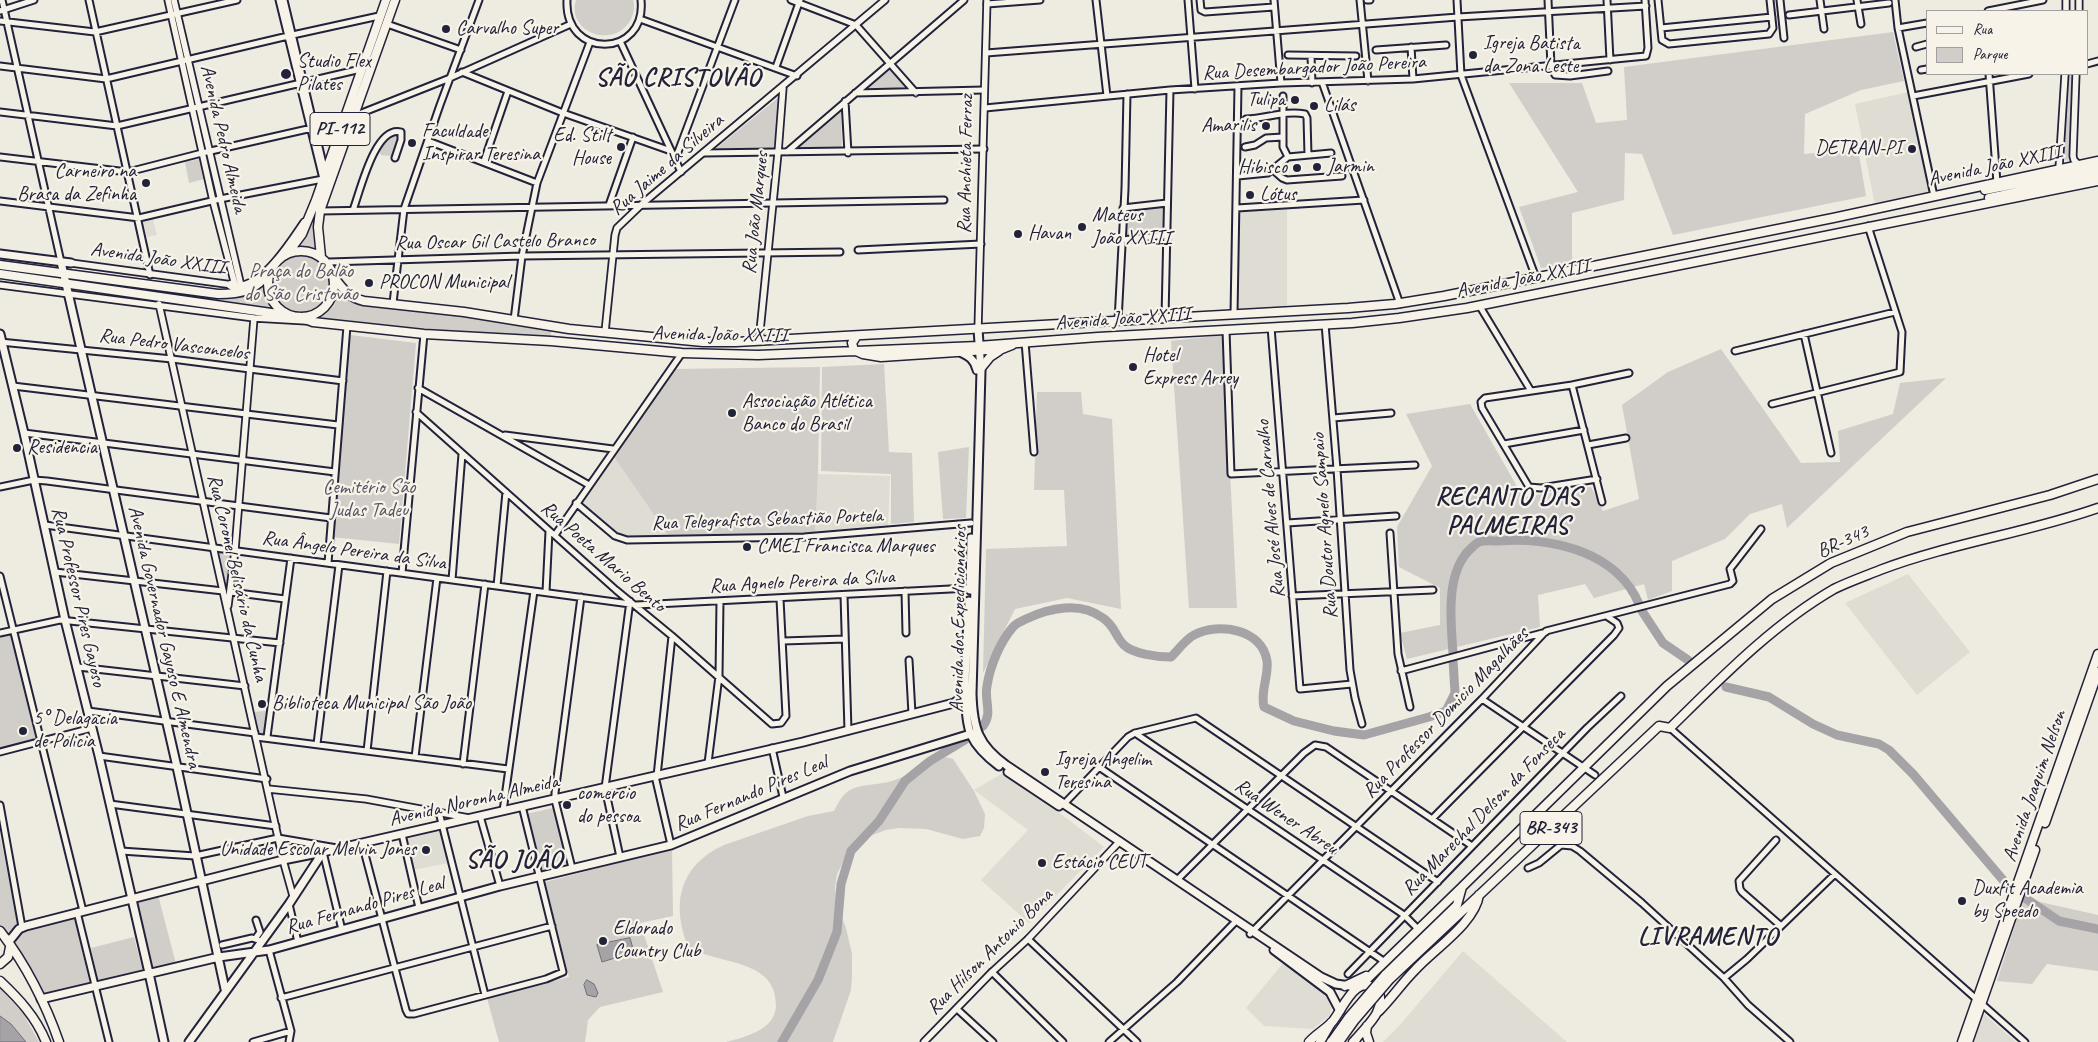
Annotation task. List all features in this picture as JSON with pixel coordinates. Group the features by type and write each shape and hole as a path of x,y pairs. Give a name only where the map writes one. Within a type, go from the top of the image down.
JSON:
{"main road":[{"name":"PI-112","path":"286,254 298,241 310,214 386,0"},
{"name":"PI-112","path":"321,257 318,220 320,211 395,0"},
{"name":"Avenida João XXIII","path":"1900,204 1990,190 2098,161"},
{"path":"2059,172 2098,168"},
{"name":"Avenida João XXIII","path":"333,276 346,293 356,299 569,329 703,342 840,338 1348,308 1398,304 1536,278 1997,183 2059,172"},
{"name":"Avenida João XXIII","path":"1927,214 1999,196 2098,176"},
{"name":"Avenida João XXIII","path":"0,274 296,316 313,322 424,334 565,342 682,353 758,355 854,350 978,348 1022,342 1375,321 1479,305 2098,181"},
{"path":"319,240 329,262 351,291 361,296 393,304"},
{"path":"235,285 244,288 260,284 274,264 286,254 304,251 321,257 329,266 333,276 334,289 327,305 316,313 296,316 281,310 271,298 268,287 270,271"},
{"name":"Avenida João XXIII","path":"0,254 71,263"},
{"name":"Avenida Governador Gayoso E Almendra","path":"61,262 177,767 225,989"},
{"name":"Avenida João XXIII","path":"0,265 218,294 249,291 260,284"},
{"path":"1585,283 1600,274 1601,270 1598,266"},
{"path":"1375,321 1370,316 1371,312 1398,304"},
{"path":"226,306 273,318"},
{"path":"1325,324 1351,319 1353,312 1348,308"},
{"path":"1113,336 1112,328 1116,321"},
{"path":"1096,322 1100,329 1098,337"},
{"path":"551,341 554,326"},
{"path":"565,342 564,335 569,329"},
{"name":"Avenida dos Expedicionários","path":"970,709 979,368 978,330"},
{"path":"856,337 852,342 854,350 881,357 960,352 978,348 1002,350"},
{"path":"838,351 842,344 840,338"},
{"name":"Rua Professor Pires Gayoso","path":"1,339 164,1042"},
{"path":"960,352 970,357 979,368 990,357 1022,342"},
{"name":"Avenida dos Expedicionários","path":"979,368 971,523 967,691 974,733 997,759 1063,806 1235,921"},
{"name":"BR-343","path":"1384,963 1667,686 1772,599 1832,563 1907,532 2050,495 2098,479"},
{"name":"BR-343","path":"1334,1042 1349,1017 1439,927 1479,895 1659,726 1670,728 1773,631 1797,613 1836,589 1896,564 1946,549 2064,520 2098,508"},
{"name":"Avenida Joaquim Nelson","path":"2030,857 2098,654"},
{"name":"Avenida Joaquim Nelson","path":"1962,1042 1979,1002 2025,870 2098,672"},
{"path":"967,691 954,703 970,709"},
{"name":"Avenida Noronha Almeida","path":"8,943 22,927 202,879 555,800 848,731 954,703"},
{"name":"Rua Fernando Pires Leal","path":"40,999 219,957 252,954 269,950 500,886 671,845 783,797 872,763 974,733"},
{"name":"Avenida dos Expedicionários","path":"1118,843 1177,880 1319,979"},
{"path":"188,1042 252,954 258,940 289,904 323,852"},
{"name":"BR-343","path":"1439,927 1457,905 1462,887"},
{"path":"1319,979 1330,992 1355,1041 1414,970 1468,918 1478,904 1479,895"},
{"path":"0,931 40,999 59,1042"},
{"path":"0,964 8,957 8,943"},
{"path":"1345,986 1360,980 1384,963"},
{"path":"1320,1042 1348,997 1384,963"},
{"path":"1319,979 1345,986 1368,986 1379,992 1381,998 1379,1011"},
{"path":"0,981 22,1002 46,1042"},
{"name":"Avenida Joaquim Nelson","path":"1968,1042 1979,1002"},
{"path":"1309,1042 1331,1023"},
{"path":"1347,1028 1356,1029 1367,1026"},
{"path":"1367,1026 1366,1033 1369,1042"}],"street":[{"path":"2,0 2,10 7,22 61,262"},
{"path":"2,10 34,0"},
{"path":"89,0 139,218 150,275"},
{"name":"Avenida Pedro Almeida","path":"168,0 174,14 185,60 235,285"},
{"name":"Avenida Pedro Almeida","path":"174,0 174,14"},
{"path":"0,21 95,32 236,0"},
{"path":"279,0 290,35"},
{"path":"0,201 139,218 324,176 290,35 284,0"},
{"path":"393,304 404,209 479,0"},
{"path":"567,0 567,13 571,24 579,35 590,42 601,44 620,41 632,33 640,19 642,0"},
{"path":"676,160 735,0"},
{"path":"792,0 799,1 856,25 916,93"},
{"name":"Rua Jaime da Silveira","path":"605,332 612,255 617,228 642,204 783,88 885,0"},
{"path":"786,153 964,0"},
{"path":"987,2 1040,0"},
{"path":"1096,0 1107,96"},
{"path":"1188,0 1195,89"},
{"path":"1200,0 1201,10 1205,12 1274,7"},
{"path":"1274,0 1281,83"},
{"path":"1360,0 1368,81"},
{"path":"1457,0 1461,75 1536,278"},
{"path":"1548,0 1551,66 1555,76 1608,71"},
{"path":"1607,0 1610,60"},
{"path":"1658,0 1662,40 1669,44 1769,34 1773,28 1770,0"},
{"path":"1780,0 1784,38"},
{"path":"1820,0 1824,29"},
{"path":"1857,0 1861,24"},
{"path":"1993,10 2043,0"},
{"path":"776,67 799,1"},
{"name":"Rua Anchieta Ferraz","path":"978,330 987,2"},
{"path":"1790,16 1892,2 1934,196"},
{"path":"986,53 1362,26 1458,17 1607,8 1646,3"},
{"name":"Rua Desembargador João Pereira","path":"985,108 1170,90 1281,83 1413,79 1646,56 1648,48 1646,3"},
{"path":"0,66 106,79 379,16"},
{"path":"1661,28 1772,17"},
{"path":"640,19 719,46 797,76"},
{"path":"1898,28 1926,23"},
{"path":"387,24 461,50"},
{"path":"354,116 450,78 571,24"},
{"path":"620,41 681,172"},
{"path":"514,320 522,256 531,207 538,182 590,42"},
{"path":"1916,47 1926,44"},
{"path":"1376,50 1446,45"},
{"path":"1411,47 1413,79"},
{"path":"1288,55 1356,56"},
{"path":"1311,56 1312,82"},
{"path":"0,112 117,126 195,106 361,69"},
{"path":"462,72 563,113 671,151"},
{"path":"1989,75 1997,183"},
{"path":"1912,96 2024,75"},
{"path":"2059,172 2061,166 2065,75"},
{"path":"2076,75 2073,156 2079,165"},
{"path":"1322,82 1364,200 1398,304"},
{"path":"1234,314 1238,176 1238,86"},
{"name":"Rua João Marques","path":"759,341 783,88"},
{"path":"484,161 508,90"},
{"path":"855,93 984,90"},
{"path":"1165,318 1170,90"},
{"path":"1116,321 1122,240 1126,94"},
{"path":"1283,96 1283,150 1288,157"},
{"path":"845,101 848,152"},
{"path":"1246,119 1284,114 1302,114 1306,116 1308,155"},
{"path":"0,157 128,172 205,152 343,121"},
{"path":"353,210 378,144 386,136 398,131 401,132 402,138 395,158"},
{"path":"609,206 633,137"},
{"path":"1245,146 1255,145 1266,138 1283,137"},
{"path":"428,141 538,182"},
{"path":"704,153 984,149"},
{"path":"1238,176 1262,174 1273,170 1288,157 1331,153"},
{"path":"1273,170 1287,180 1342,176"},
{"path":"320,211 944,200"},
{"path":"1237,208 1364,200"},
{"path":"1123,208 1167,203"},
{"name":"Avenida João XXIII","path":"71,263 235,285 253,282 268,268 310,214"},
{"path":"1772,404 1900,372 1902,338 1868,226"},
{"path":"1122,240 1166,235"},
{"path":"858,250 980,244"},
{"name":"Rua Oscar Gil Castelo Branco","path":"329,262 769,251 840,252"},
{"name":"Avenida João XXIII","path":"0,285 159,304 254,318 313,322"},
{"name":"Rua Coronel Belisário da Cunha","path":"159,304 227,610 267,779 278,838 293,896"},
{"path":"1479,305 1531,391"},
{"path":"1735,352 1895,312"},
{"path":"227,610 235,550 254,318"},
{"name":"Rua Doutor Agnelo Sampaio","path":"1325,324 1352,684 1362,724"},
{"path":"328,563 347,326"},
{"name":"Rua José Alves de Carvalho","path":"1270,327 1292,596 1298,642 1300,689 1352,684"},
{"path":"1226,330 1231,474 1416,465"},
{"path":"402,573 424,334"},
{"path":"1804,334 1831,453"},
{"name":"Rua Pedro Vasconcelos","path":"1,339 343,381"},
{"path":"1022,342 1034,452"},
{"path":"554,536 682,353"},
{"path":"1597,479 1541,488 1529,487 1482,408 1482,400 1572,385 1628,373"},
{"path":"1572,385 1602,502"},
{"path":"13,386 338,425"},
{"path":"418,388 589,484"},
{"name":"Rua Poeta Mario Bento","path":"416,412 554,536 719,676 772,724 783,722 786,712 783,641"},
{"path":"1333,418 1391,413"},
{"path":"1504,444 1584,430"},
{"path":"24,433 334,472"},
{"path":"502,435 614,449"},
{"path":"1588,445 1626,438"},
{"path":"452,580 462,454"},
{"path":"0,488 34,480 331,518"},
{"path":"498,586 506,492"},
{"name":"Rua Telegrafista Sebastião Portela","path":"576,503 615,536 626,540 804,537 971,523"},
{"path":"1287,523 1396,516"},
{"name":"Rua Ângelo Pereira da Silva","path":"45,525 632,604"},
{"name":"Rua Professor Domicio Magalhães","path":"1251,932 1391,792 1546,631 1608,617 1730,584 1733,581 1730,568 1761,529"},
{"path":"546,592 549,531"},
{"path":"1390,533 1401,671 1410,707"},
{"path":"267,737 291,558"},
{"path":"316,744 339,565"},
{"path":"366,751 387,571"},
{"path":"55,572 223,591"},
{"path":"0,576 80,911 108,1042"},
{"path":"415,757 437,578"},
{"path":"463,764 485,584"},
{"name":"Rua Agnelo Pereira da Silva","path":"632,604 780,599 970,588"},
{"path":"1292,596 1433,590"},
{"path":"502,811 534,591"},
{"path":"905,591 906,633"},
{"path":"230,592 285,599"},
{"path":"844,595 848,731"},
{"path":"572,868 555,800 581,597"},
{"path":"780,599 783,641 845,639"},
{"path":"708,763 719,676 720,601"},
{"path":"620,857 605,788 632,604"},
{"path":"1432,819 1573,678 1618,630 1618,624 1608,617"},
{"path":"0,633 65,620 280,643"},
{"path":"1401,671 1546,631"},
{"path":"671,845 656,776 672,636"},
{"path":"909,660 912,714"},
{"path":"78,667 245,686"},
{"name":"Rua Marechal Delson da Fonseca","path":"1348,974 1369,950 1622,696"},
{"path":"1482,699 1595,775"},
{"path":"88,711 366,751 508,769"},
{"path":"1063,806 1128,737 1135,733 1185,719 1200,719 1438,882"},
{"path":"0,752 92,728"},
{"path":"1670,728 2025,1042"},
{"name":"Rua Wener Abreu","path":"1135,733 1404,915 1418,929"},
{"path":"1177,880 1312,746 1319,745 1326,747 1472,846"},
{"path":"772,748 783,797"},
{"path":"99,756 267,779"},
{"path":"1099,767 1369,950 1384,963"},
{"path":"268,789 349,797 470,818"},
{"path":"110,804 276,826"},
{"path":"0,805 22,927"},
{"path":"362,843 394,968 406,1010 410,1014 552,977 564,970 522,806"},
{"path":"439,812 485,995"},
{"path":"480,816 500,886"},
{"path":"1550,829 1565,845"},
{"path":"402,834 420,908"},
{"path":"121,851 195,856 278,838 338,848"},
{"path":"1776,840 1739,881 1739,884 1742,892 1781,926"},
{"name":"Rua Hilson Antonio Bona","path":"924,1042 1028,938 1118,843"},
{"path":"1528,868 1539,863 1558,848 1565,845 1572,846 1591,859 1724,978 1748,1005 1790,1042"},
{"path":"323,852 342,930"},
{"path":"1724,978 1835,874"},
{"path":"289,904 298,942"},
{"path":"222,945 258,940 260,932 256,920"},
{"path":"1109,1042 1177,982 1235,921"},
{"path":"281,998 552,926"},
{"path":"1028,938 1137,1042"},
{"path":"269,950 291,1032 289,1042"},
{"path":"992,972 1063,1042"},
{"path":"957,1009 993,1042"},
{"path":"253,1042 291,1032"}],"shaded area":[{"path":"1909,92 1932,192 1875,205 1855,104"},
{"path":"1287,209 1287,307 1238,309 1240,212"},
{"path":"153,219 157,235 147,237 143,221"},
{"path":"614,457 668,535 624,537 580,503"},
{"path":"818,474 890,476 888,528 815,534"},
{"path":"1908,574 1970,652 1917,695 1845,603"},
{"name":"Estácio CEUT","path":"1003,773 1048,804 1104,847 1029,923 981,880 1028,830 974,790"},
{"name":"Unidade Escolar Melvin Jones","path":"440,829 448,863 413,870 404,837"},
{"path":"630,938 634,952 602,962 597,945"},
{"path":"1463,951 1567,1042 1383,1042"},
{"path":"1284,962 1325,992 1331,1000 1330,1015 1313,1029 1264,1026 1246,1008"},
{"path":"587,980 594,984 598,993 596,997 587,995 584,985"},
{"path":"1984,1014 2016,1042 1974,1042"},
{"path":"0,1016 11,1024 26,1042 0,1042"}],"green space":[{"path":"576,0 633,0 633,12 631,19 624,28 614,34 594,34 585,29 578,21 575,12"},
{"path":"1893,32 1904,81 1861,90 1805,114 1804,154 1858,149 1866,196 1673,235 1642,154 1625,153 1624,200 1572,213 1572,263 1541,268 1519,207 1578,192 1509,83 1582,83 1596,123 1627,120 1624,67"},
{"path":"889,65 909,90 861,90"},
{"path":"2067,75 2074,75 2071,158 2067,161 2064,158"},
{"path":"779,97 774,152 713,151"},
{"path":"841,109 842,151 792,152"},
{"path":"397,134 398,146 392,156 381,155 380,145 383,140 387,135"},
{"path":"200,159 204,179 189,183 185,162"},
{"path":"1164,207 1163,232 1124,236 1124,212"},
{"path":"314,219 317,251 296,248 308,225"},
{"name":"Praça do Balão do São Cristovão","path":"296,256 306,256 321,264 327,273 329,284 327,295 321,304 306,312 296,312 285,307 278,300 273,289 273,279 278,268 285,261"},
{"path":"265,284 267,299 276,312 251,309 203,297 203,295 244,296"},
{"path":"340,290 345,297 363,304 454,315 552,330 550,337 544,338 407,327 319,317 334,306"},
{"name":"Cemitério São Judas Tadeu","path":"350,335 416,343 399,544 332,537"},
{"path":"1223,335 1237,608 1189,608 1171,341"},
{"path":"1721,349 1801,463 1840,462 1838,431 1893,414 1900,383 1946,378 1787,528 1782,504 1750,514 1725,539 1672,561 1672,591 1648,600 1644,584 1594,598 1585,584 1538,595 1540,627 1407,659 1400,633 1440,625 1440,588 1399,567 1397,527 1432,466 1406,414 1470,404 1523,497 1591,487 1603,511 1639,499 1622,405 1668,372"},
{"path":"884,364 889,452 912,453 914,522 891,524 891,474 821,471 822,367"},
{"name":"Associação Atlética Banco do Brasil","path":"820,367 815,534 668,535 614,457 674,369"},
{"path":"1037,392 1081,392 1083,414 1112,419 1121,609 1067,598 1015,609 983,673 986,549 1067,546 1064,490 1034,490"},
{"path":"969,447 966,518 943,519 938,452"},
{"path":"215,549 232,552 226,592"},
{"path":"11,635 37,740 0,749 0,637"},
{"path":"266,711 264,736 257,735 253,712"},
{"path":"945,757 953,759 974,791 985,814 984,828 980,836 963,839 926,829 899,828 886,830 870,836 849,851 837,874 835,887 836,902 846,928 852,954 851,990 833,1042 726,1042 750,1035 765,1027 774,1014 776,1006 774,990 767,979 757,971 744,965 700,953 688,947 680,915 680,901 688,875 709,854 724,845 808,816 834,811 842,797 854,788 899,779"},
{"path":"553,808 568,865 540,874 526,814"},
{"path":"0,836 18,923 10,934 7,934 0,926"},
{"path":"283,840 328,846 286,855"},
{"name":"Eldorado Country Club","path":"672,849 673,916 640,923 663,992 600,1007 588,1020 585,1042 499,1042 487,998 569,977 545,882"},
{"path":"2025,894 2040,902 2098,915 2098,971 2047,964 2032,984 1997,981"},
{"path":"158,895 176,964 152,970 135,901"},
{"path":"74,917 90,985 41,996 16,945 16,938 21,930"},
{"path":"134,937 143,972 98,982 91,948"},
{"path":"0,988 24,1015 39,1042 0,1042"}],"waterway":[{"path":"1453,653 1451,629 1452,589 1459,565 1465,555 1473,546 1481,541 1545,542 1576,550 1605,563 1617,573 1630,587 1639,604"},
{"path":"983,726 988,712 986,691 988,678 993,662 1004,640 1017,623 1054,609 1075,608 1094,613 1107,621 1121,642 1128,648 1153,656 1171,657 1188,639 1204,631 1227,629 1248,635 1263,650 1267,661 1263,695 1264,707 1294,721 1334,731 1364,735 1446,711 1455,693 1453,660"},
{"path":"1642,611 1663,643 1688,660"},
{"path":"1726,687 1769,697 1813,724 1837,735 1879,744 1889,750 1913,774 2003,880"},
{"path":"782,1042 818,980 837,932 841,884 851,851 879,821 905,781 930,761 965,740"},
{"path":"2025,898 2059,921 2098,929"}],"place":[{"name":"Carvalho Super","path":"446,29"},
{"name":"Igreja Batista da Zona Leste","path":"1473,55"},
{"name":"Studio Flex Pilates","path":"286,74"},
{"name":"Tulipa","path":"1295,100"},
{"name":"Lilás","path":"1314,106"},
{"name":"Amarilis","path":"1266,126"},
{"name":"Faculdade Inspirar Teresina","path":"412,143"},
{"name":"Ed. Stilt House","path":"621,147"},
{"name":"DETRAN-PI","path":"1912,149"},
{"name":"Jarmin","path":"1317,167"},
{"name":"Hibisco","path":"1297,168"},
{"name":"Carneiro na Brasa da Zefinha","path":"146,183"},
{"name":"Lótus","path":"1250,195"},
{"name":"Mateus João XXIII","path":"1082,227"},
{"name":"Havan","path":"1018,234"},
{"name":"PROCON Municipal","path":"369,283"},
{"name":"Hotel Express Arrey","path":"1133,367"},
{"name":"Associação Atlética Banco do Brasil","path":"732,413"},
{"name":"Residencia","path":"17,448"},
{"name":"CMEI Francisca Marques","path":"747,547"},
{"name":"Biblioteca Municipal São João","path":"262,704"},
{"name":"5° Delagacia de Policia","path":"23,731"},
{"name":"Igreja Angelim Teresina","path":"1045,772"},
{"name":"comercio do pessoa","path":"567,805"},
{"name":"Unidade Escolar Melvin Jones","path":"426,850"},
{"name":"Estácio CEUT","path":"1042,863"},
{"name":"Duxfit Academia by Speedo","path":"1962,901"},
{"name":"Eldorado Country Club","path":"603,941"}],"district":[{"name":"SÃO CRISTOVÃO","path":"678,78"},
{"name":"RECANTO DAS PALMEIRAS","path":"1508,512"},
{"name":"SÃO JOÃO","path":"514,860"},
{"name":"LIVRAMENTO","path":"1708,937"}]}
